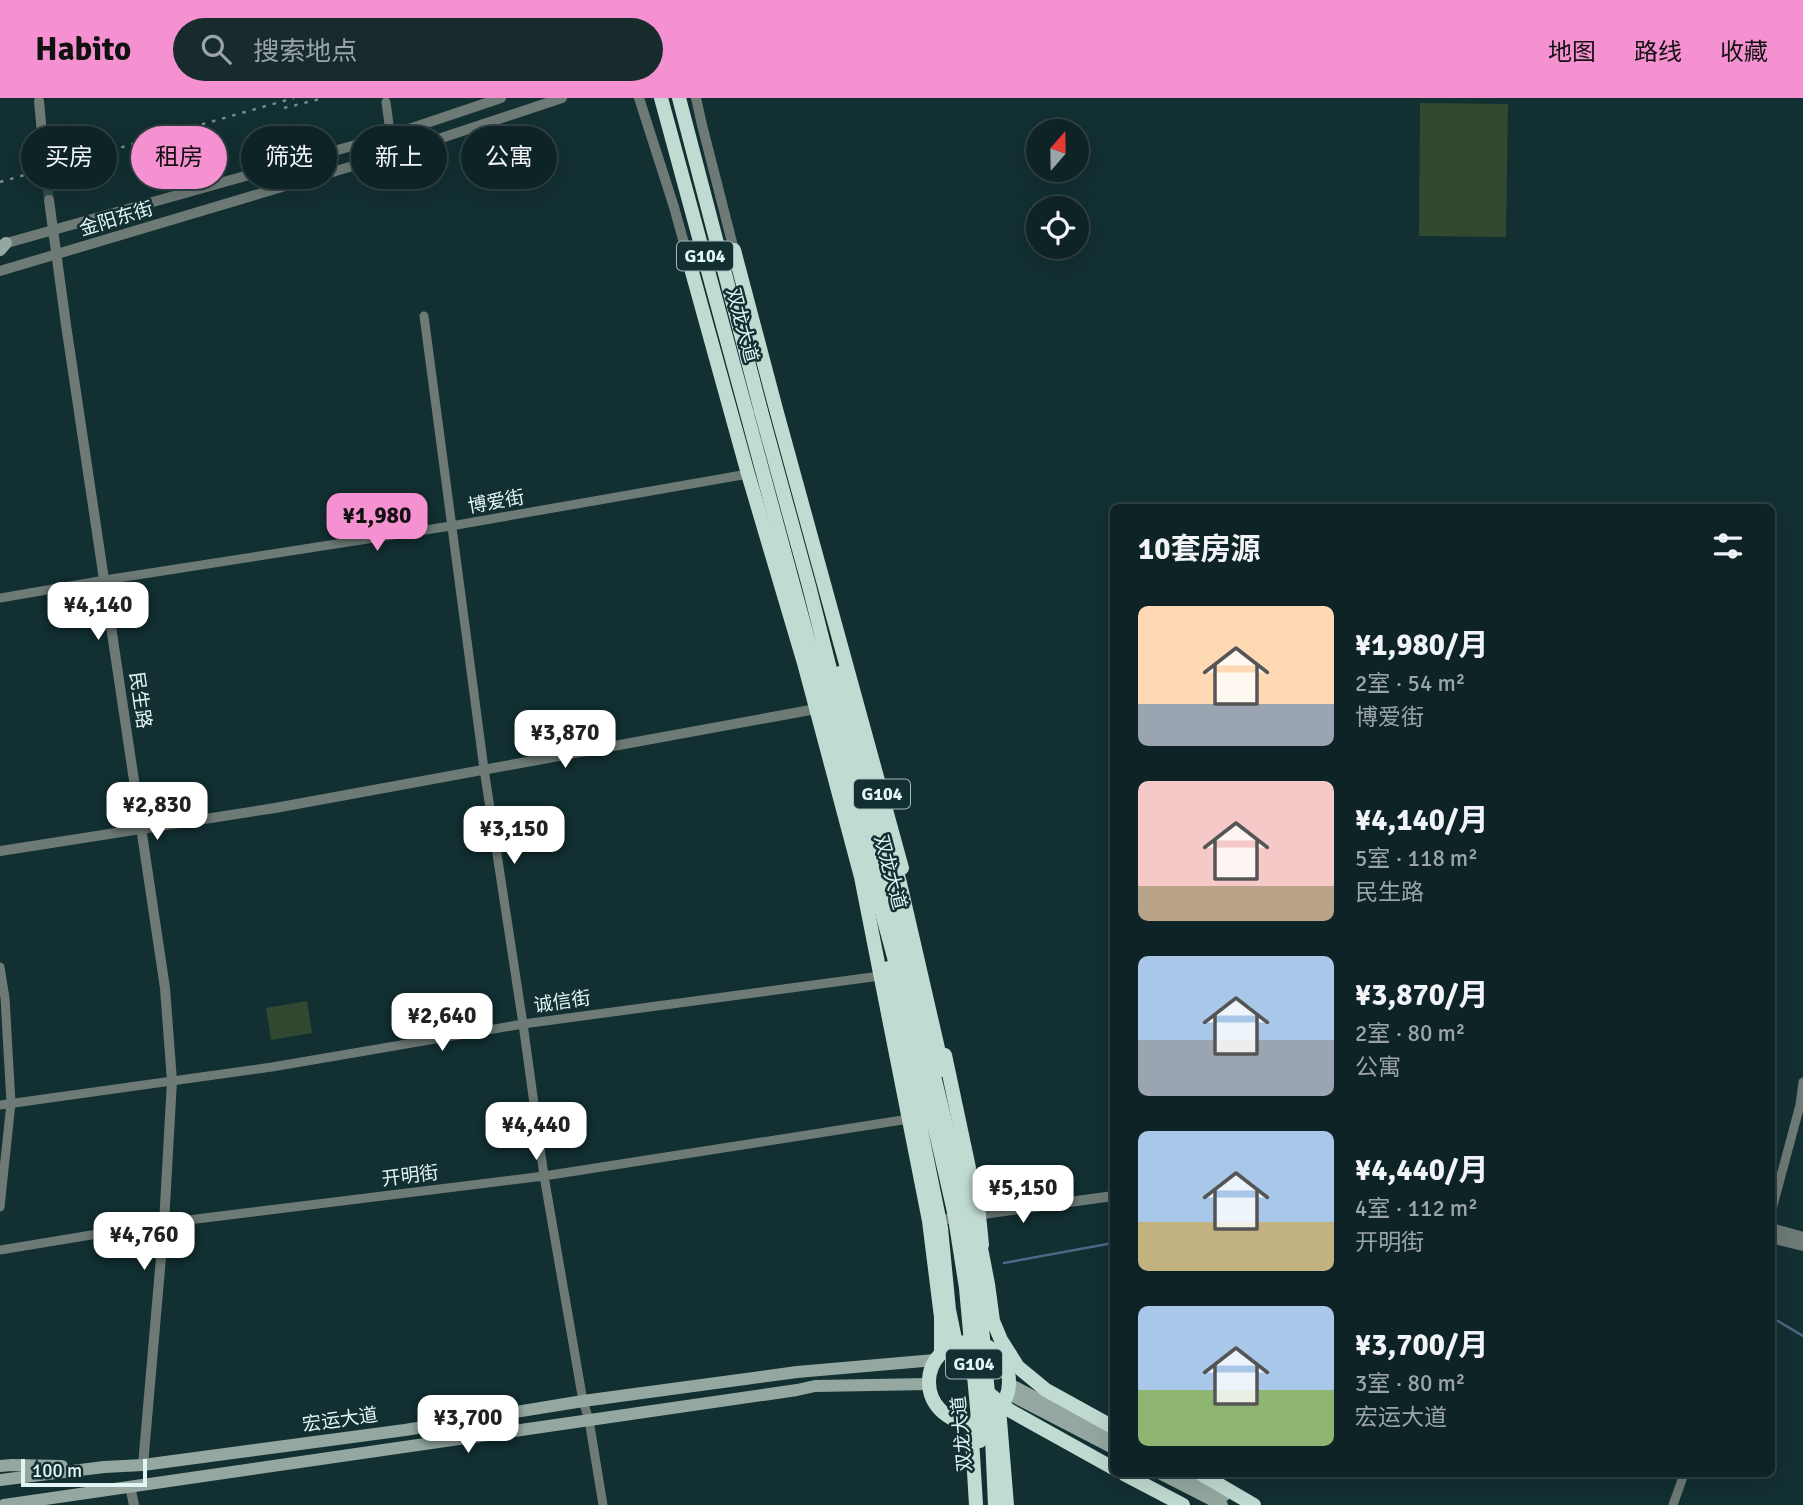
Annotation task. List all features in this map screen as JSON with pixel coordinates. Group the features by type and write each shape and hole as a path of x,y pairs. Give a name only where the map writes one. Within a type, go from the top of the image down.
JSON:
{"highway":[{"name":"双龙大道","path":"661,98 754,413 809,586 884,870 964,1204 979,1294 995,1505"},
{"name":"双龙大道","path":"679,98 754,413 908,1009 954,1212 966,1288 987,1505"},
{"name":"双龙大道","path":"734,250 898,850 979,1215 989,1347"},
{"name":"双龙大道","path":"692,272 816,709 860,877 929,1221 940,1317 938,1357"},
{"path":"809,586 846,692 900,883 964,1160 993,1321 1018,1367 1046,1390 1110,1425"},
{"path":"872,873 883,942 941,1228 949,1310 965,1365 981,1387 1009,1410 1110,1466"},
{"path":"964,1342 989,1347 1005,1364 1009,1375 1008,1389 999,1408 981,1420 971,1422 948,1416 932,1397 929,1384 930,1372 938,1357 952,1346 964,1342"},
{"name":"双龙大道","path":"999,1408 1007,1505"},
{"name":"双龙大道","path":"971,1422 976,1505"},
{"path":"1130,1477 1184,1505"},
{"path":"1206,1477 1254,1505"}],"main road":[{"name":"宏运大道","path":"0,1480 143,1465 405,1430 583,1401 797,1371 938,1357"},
{"name":"宏运大道","path":"4,1505 815,1386 929,1384"},
{"path":"1008,1389 1110,1437"},
{"path":"1008,1389 1110,1446"},
{"path":"6,1466 104,1467"},
{"path":"1167,1477 1222,1505"},
{"path":"1189,1477 1244,1505"},
{"path":"54,1505 108,1489"}],"street":[{"name":"金阳东街","path":"418,126 501,98"},
{"name":"金阳东街","path":"447,136 562,98"},
{"path":"639,98 671,195 692,272"},
{"path":"691,98 702,125"},
{"path":"696,98 734,250"},
{"path":"39,101 41,126"},
{"path":"386,102 390,126"},
{"name":"金阳东街","path":"2,246 351,146"},
{"name":"金阳东街","path":"0,271 351,166"},
{"name":"民生路","path":"49,200 165,988 172,1081 164,1223 143,1465"},
{"path":"424,316 484,769 544,1176 603,1505"},
{"name":"博爱街","path":"0,598 451,526 748,474"},
{"path":"0,851 309,802 816,709"},
{"path":"0,967 5,998 11,1103 0,1207"},
{"name":"诚信街","path":"0,1105 272,1067 523,1024 880,975"},
{"path":"1775,1198 1800,1105 1803,1082"},
{"name":"开明街","path":"0,1250 164,1223 544,1176 909,1119"},
{"path":"929,1221 1110,1196"},
{"path":"1775,1230 1803,1237"},
{"path":"1775,1234 1779,1240 1803,1247"},
{"path":"1673,1505 1683,1477"},
{"path":"130,1486 134,1505"}],"green space":[{"path":"1420,103 1508,104 1506,237 1419,236"},
{"path":"307,1001 312,1033 271,1040 266,1008"}],"waterway":[{"path":"1004,1263 1110,1244"},
{"path":"1775,1319 1803,1336"}],"tunnel":[{"path":"48,189 49,200"}],"railway":[{"path":"0,182 294,98"},
{"path":"284,108 324,98"}]}
